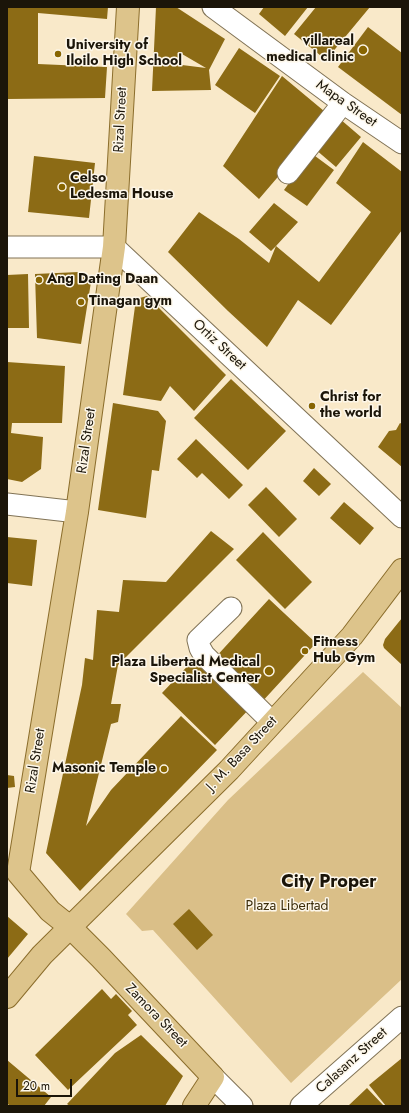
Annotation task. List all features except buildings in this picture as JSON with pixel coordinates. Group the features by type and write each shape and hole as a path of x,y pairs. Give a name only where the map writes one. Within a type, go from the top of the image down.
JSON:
{"main road":[{"name":"Rizal Street","path":"13,872 77,512 114,247 128,7"},
{"name":"J. M. Basa Street","path":"7,997 42,955 229,770 352,636 402,570"},
{"name":"Zamora Street","path":"13,872 50,911 70,927 213,1076"},
{"path":"194,1106 213,1076"}],"street":[{"name":"Mapa Street","path":"213,7 343,103 402,143"},
{"path":"288,173 343,103"},
{"path":"7,247 114,247"},
{"name":"Ortiz Street","path":"114,247 402,517"},
{"path":"7,504 77,512"},
{"path":"230,608 198,640 200,648 204,655 272,722"},
{"name":"Calasanz Street","path":"301,1106 402,1016"},
{"name":"Zamora Street","path":"213,1076 242,1106"}],"green space":[{"name":"Plaza Libertad","path":"363,672 402,708 402,979 291,1083 153,930 142,931 126,914 228,800"}],"place":[{"name":"villareal medical clinic","path":"363,50"},
{"name":"University of Iloilo High School","path":"58,54"},
{"name":"Celso Ledesma House","path":"62,187"},
{"name":"Ang Dating Daan","path":"39,280"},
{"name":"Tinagan gym","path":"81,302"},
{"name":"Christ for the world","path":"312,406"},
{"name":"Fitness Hub Gym","path":"305,651"},
{"name":"Plaza Libertad Medical Specialist Center","path":"269,671"},
{"name":"Masonic Temple","path":"164,769"}],"district":[{"name":"City Proper","path":"329,883"}]}
